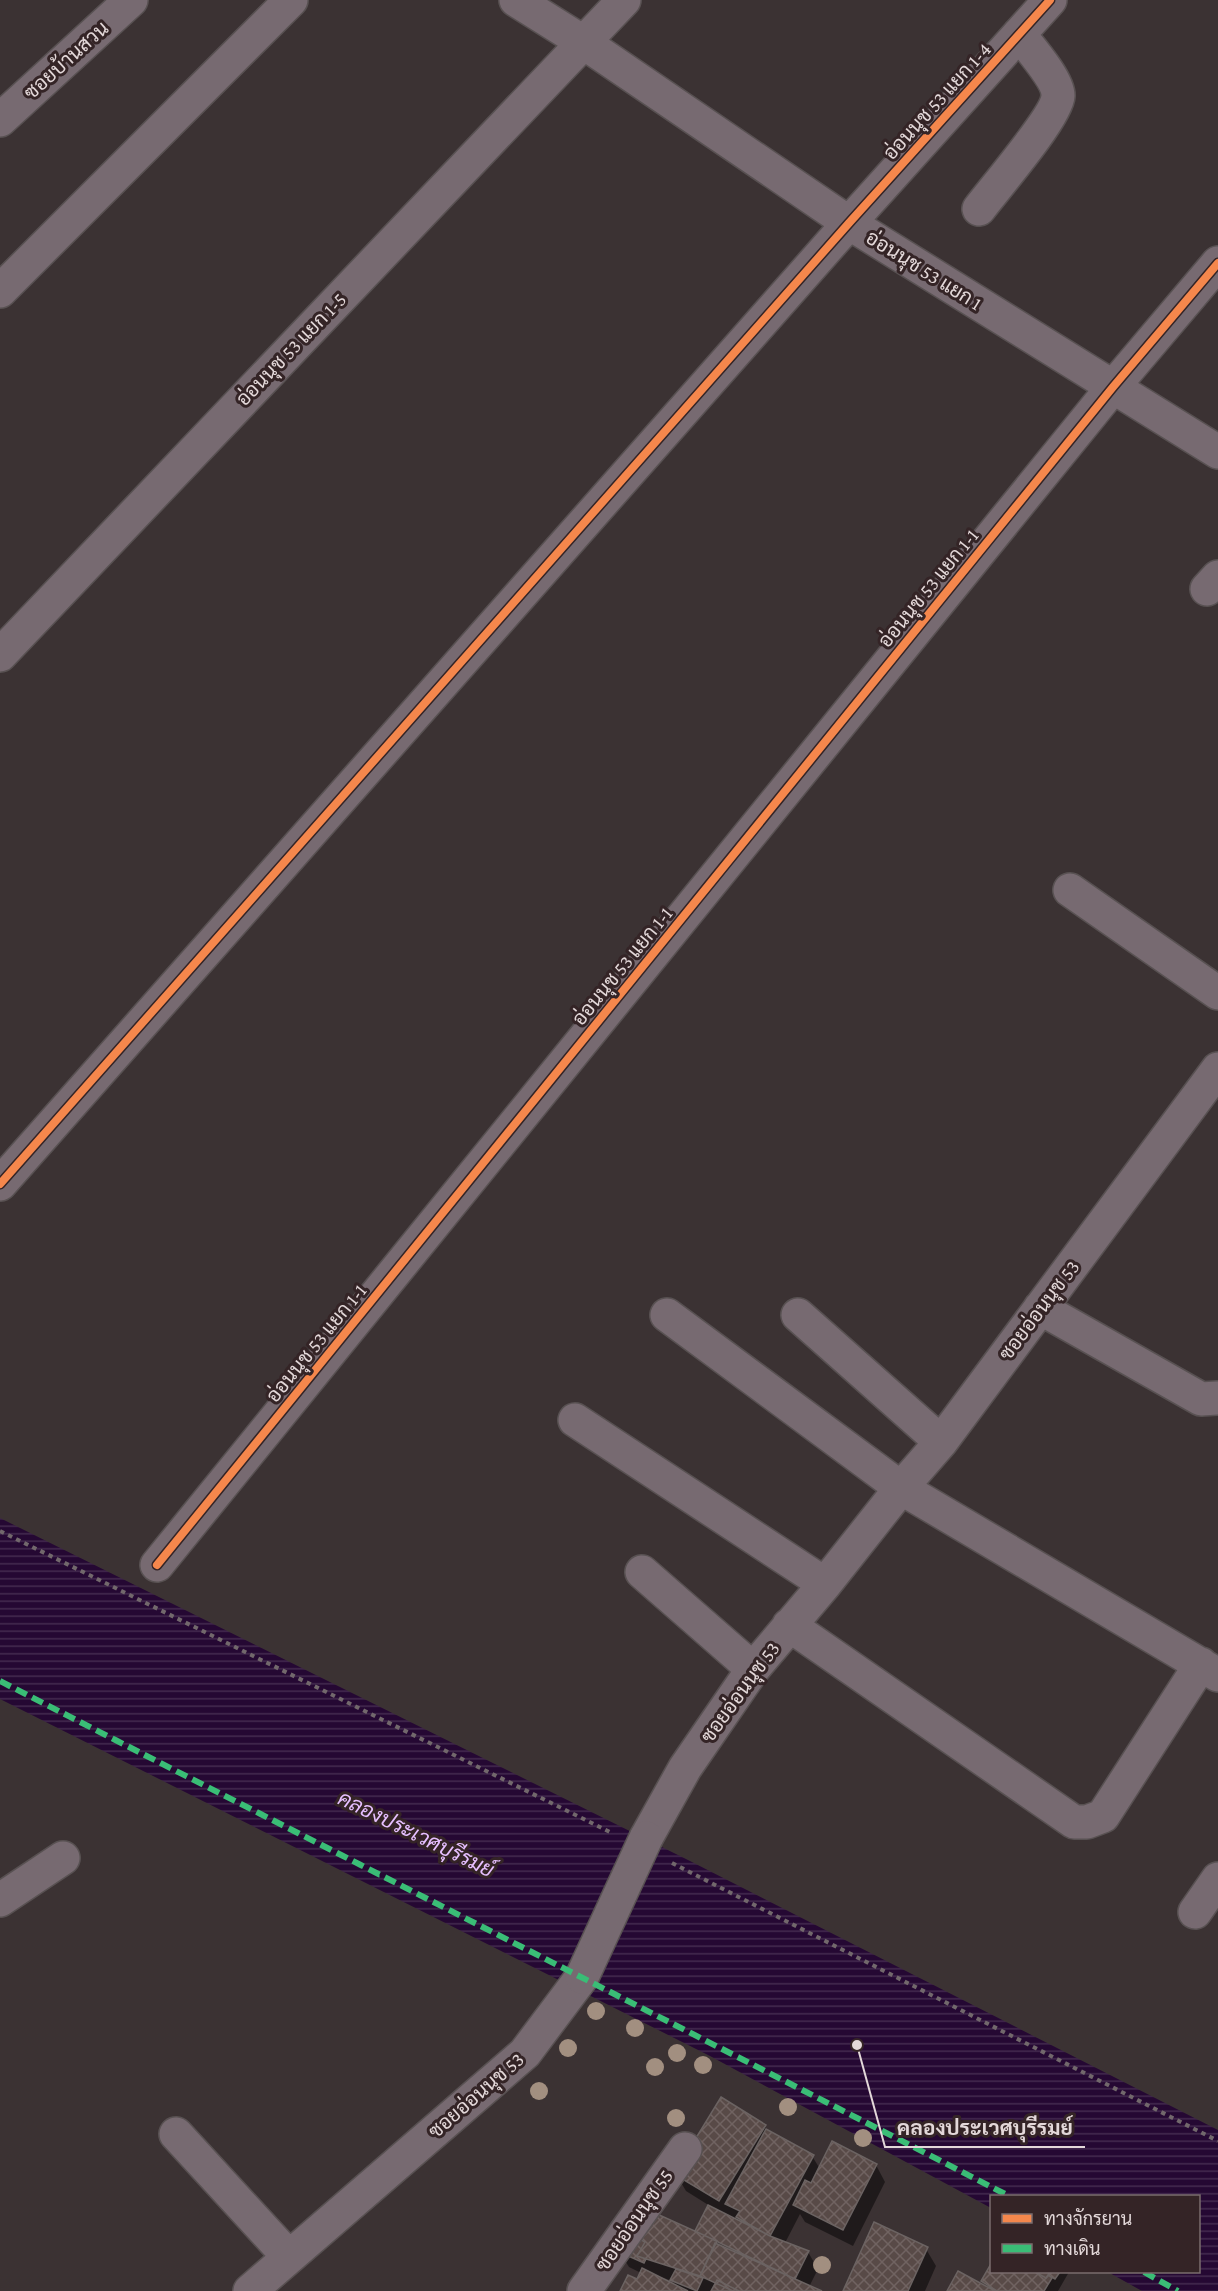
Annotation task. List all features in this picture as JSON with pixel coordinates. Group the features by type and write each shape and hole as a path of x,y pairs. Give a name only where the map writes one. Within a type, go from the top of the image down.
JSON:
{"street":[{"name":"ซอยบ้านสวน","path":"0,120 131,0"},
{"path":"0,291 291,0"},
{"name":"อ่อนนุช 53 แยก 1","path":"516,0 583,42 849,223 1218,452"},
{"name":"อ่อนนุช 53 แยก 1-5","path":"0,655 624,0"},
{"name":"อ่อนนุช 53 แยก 1-4","path":"0,1184 849,223 1050,0"},
{"path":"979,208 1052,115 1059,96 1055,84 1019,34"},
{"name":"อ่อนนุช 53 แยก 1-1","path":"157,1565 1113,387 1218,263"},
{"path":"1070,890 1218,993"},
{"name":"ซอยอ่อนนุช 53","path":"250,2291 525,2053 582,1977 646,1842 685,1767 753,1670 941,1442 1218,1069"},
{"path":"1040,1308 1201,1399 1218,1398"},
{"path":"667,1315 901,1488 1209,1670 1103,1816 1087,1822 1074,1822 789,1626"},
{"path":"798,1315 941,1442"},
{"path":"575,1419 825,1584"},
{"path":"642,1572 753,1670"},
{"path":"0,1900 63,1858"},
{"path":"1195,1912 1218,1880"},
{"path":"176,2134 289,2257"},
{"name":"ซอยอ่อนนุช 55","path":"584,2291 685,2149"}],"path":[{"path":"0,1531 646,1842 671,1863 1218,2141"}],"water":[{"path":"0,1518 690,1861 1218,2130 1218,2291 1142,2291 1110,2273 1200,2273 1200,2195 990,2195 990,2207 710,2056 0,1699"}],"building":[{"path":"721,2097 766,2125 719,2201 674,2174"},
{"path":"766,2129 814,2155 770,2236 736,2217 740,2211 725,2204"},
{"path":"832,2141 877,2164 843,2230 793,2205 805,2180 811,2183"},
{"path":"708,2205 770,2236 809,2251 795,2279 695,2231"},
{"path":"646,2209 717,2241 700,2276 637,2256 645,2242 634,2236"},
{"path":"874,2222 928,2247 908,2291 843,2291"},
{"path":"634,2236 645,2242 637,2256 646,2259 644,2263 617,2251"},
{"path":"715,2243 822,2291 733,2291 700,2276"},
{"path":"990,2265 990,2273 1037,2273 1046,2278 1048,2275 1052,2278 1044,2291 997,2291 981,2281"},
{"path":"642,2268 688,2291 620,2291 628,2275 637,2279"},
{"path":"676,2269 703,2278 697,2291 670,2280"},
{"path":"958,2271 995,2291 947,2291"},
{"path":"1037,2273 1049,2273 1046,2278"},
{"path":"1049,2273 1059,2273 1055,2279 1048,2275"},
{"path":"717,2280 739,2291 711,2291"}],"marked path":[{"path":"0,1681 1007,2195"},
{"path":"1146,2273 1178,2291"}],"cycle path":[{"path":"0,1184 849,223 1050,0"},
{"path":"157,1565 1113,387 1218,263"}],"place":[{"name":"คลองประเวศบุรีรมย์","path":"857,2045"}]}
